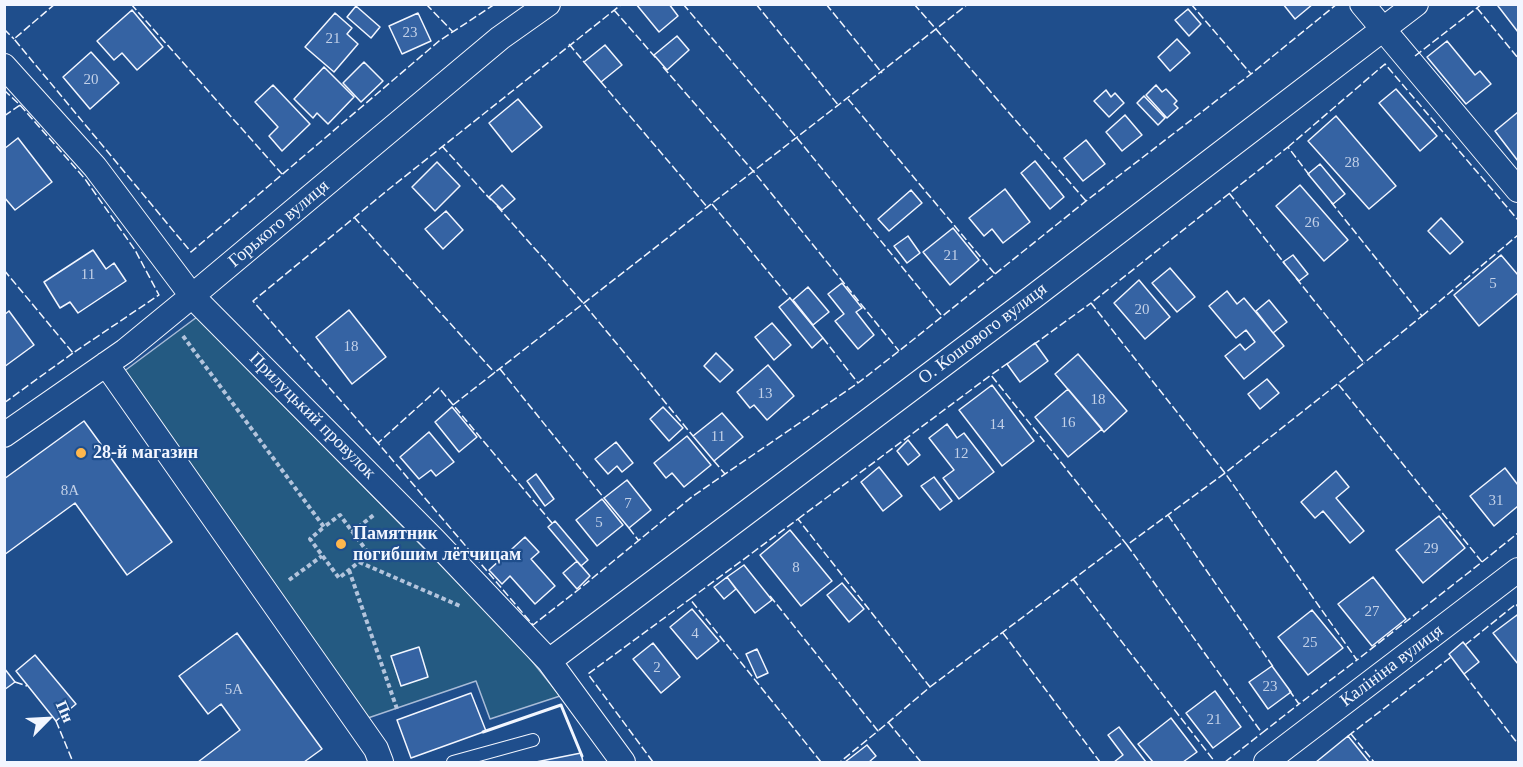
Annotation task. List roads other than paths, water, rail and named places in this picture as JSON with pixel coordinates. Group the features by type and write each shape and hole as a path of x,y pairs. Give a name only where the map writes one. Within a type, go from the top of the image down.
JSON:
{"street":[{"name":"Горького вулиця","path":"4,435 106,364 168,316 500,38 548,4"},
{"path":"1362,4 1518,190"},
{"name":"О. Кошового вулиця","path":"549,661 1033,297 1416,4"},
{"name":"Прилуцький провулок","path":"4,66 95,167 192,296 434,540 549,661 623,762"},
{"path":"106,364 376,749 381,762"},
{"name":"Калініна вулиця","path":"1266,762 1518,570"}],"lane":[{"path":"453,762 533,740"}],"place":[{"name":"28-й магазин","path":"81,453"},
{"name":"Памятник погибшим лётчицам","path":"341,544"}]}
